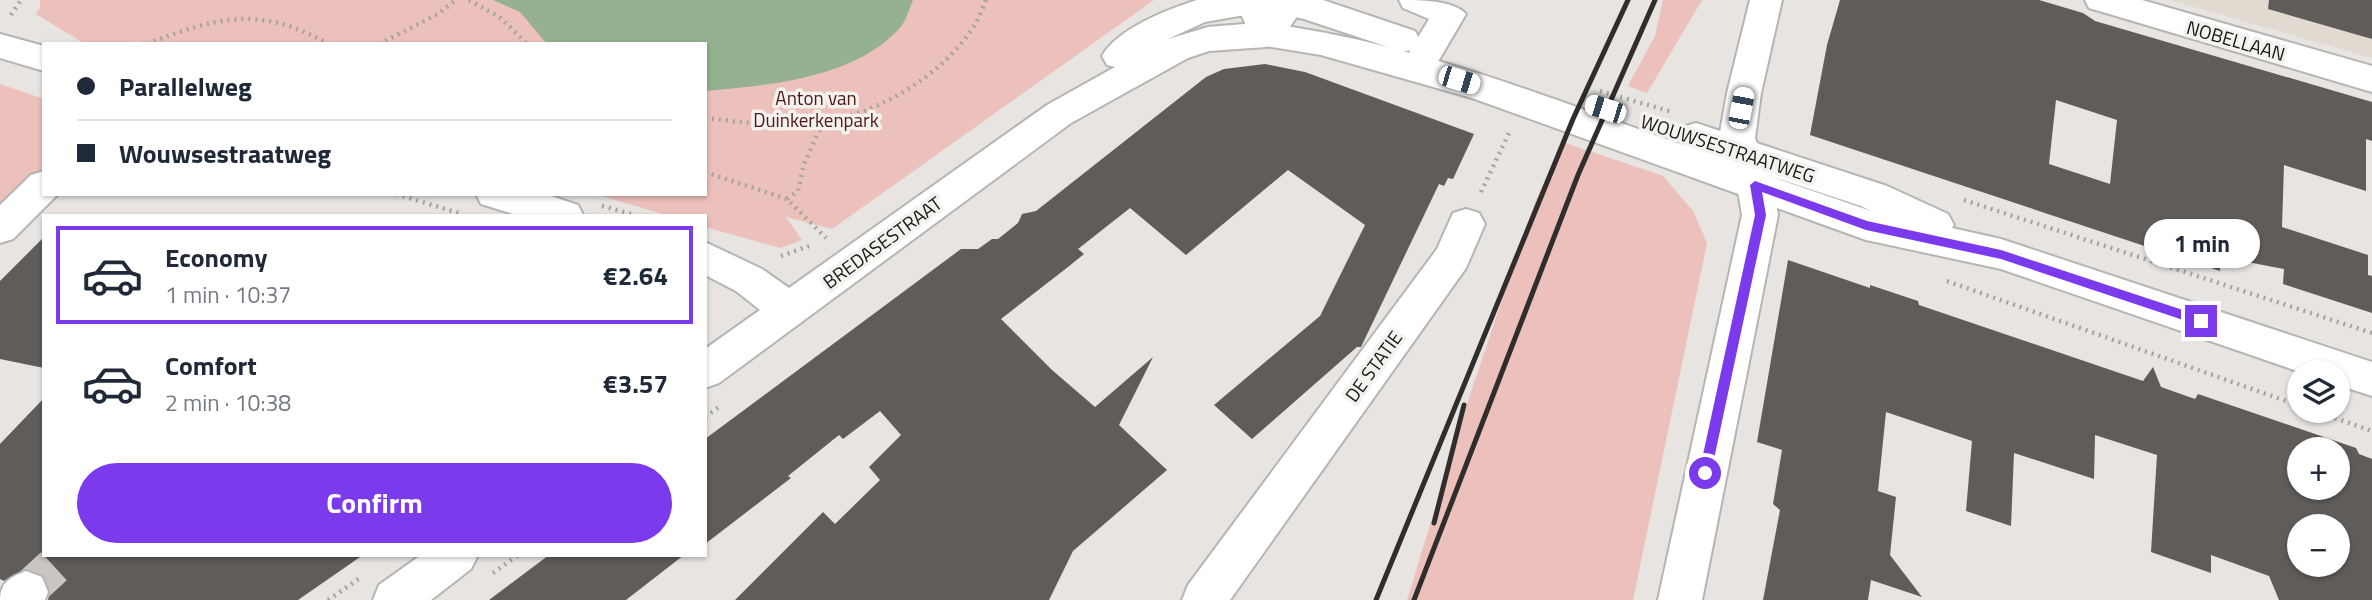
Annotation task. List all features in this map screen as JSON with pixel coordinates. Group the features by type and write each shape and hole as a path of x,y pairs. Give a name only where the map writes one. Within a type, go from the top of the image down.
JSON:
{"street":[{"path":"1415,0 1449,14 1422,58"},
{"path":"1680,600 1760,215 1737,138 1738,123 1766,0"},
{"name":"NOBELLAAN","path":"2101,0 2372,79"},
{"path":"1251,1 1266,35"},
{"name":"BREDASESTRAAT","path":"1059,114 1115,58 1172,20 1219,6 1251,1 1289,2"},
{"path":"1266,35 1289,2"},
{"name":"WOUWSESTRAATWEG","path":"1289,2 1307,7 1422,58"},
{"name":"WOUWSESTRAATWEG","path":"1266,35 1422,58 1582,102 1748,168 1866,225 2001,254 2372,379"},
{"name":"BREDASESTRAAT","path":"707,370 1059,114 1176,49 1208,39 1266,35"},
{"path":"0,46 42,58"},
{"path":"0,228 42,187"},
{"path":"501,196 562,214"},
{"name":"DE STATIE","path":"1204,600 1453,257 1466,225"},
{"path":"707,258 749,280 788,309"},
{"path":"395,600 453,557"}],"path":[{"path":"383,42 439,14 456,0"},
{"path":"469,0 494,10 525,42"},
{"path":"707,118 823,122 867,110 914,84 936,68 971,32 986,0"},
{"path":"152,42 209,21 253,16 292,23 325,42"},
{"path":"787,199 798,191 804,164 823,122"},
{"path":"1466,225 1511,129"},
{"path":"707,173 787,199 826,239"},
{"path":"403,196 465,214"},
{"path":"1944,280 2287,401"},
{"path":"2349,423 2372,431"}],"shaded area":[{"path":"493,0 913,0 899,29 880,46 858,59 809,77 707,91 707,42 545,42 520,12"},
{"path":"2170,0 2372,0 2372,58"}],"green space":[{"name":"Anton van Duinkerkenpark","path":"40,0 1154,0 832,229 786,217 802,240 780,248 707,228 707,214 663,214 602,196 707,196 707,42 82,42 36,14 40,8"},
{"path":"1663,0 1702,0 1647,93 1628,86 1655,36"},
{"path":"0,84 42,98 42,175 0,216"},
{"path":"1563,142 1663,176 1693,211 1707,243 1633,600 1407,600 1471,392 1535,202"}],"building":[{"path":"1840,0 2039,0 2083,13 2095,21 2372,102 2372,141 2366,139 2366,191 2284,165 2282,227 2368,255 2368,275 2372,276 2372,313 2283,284 2284,269 2221,257 2220,271 1810,135 1827,45","holes":["2056,100 2117,120 2110,184 2049,164"]},
{"path":"2269,0 2372,0 2372,39 2268,9"},
{"path":"1265,64 1305,72 1474,134 1453,179 1448,178 1444,186 1439,184 1361,347 1357,347 1252,439 1214,405 1320,316 1365,225 1288,170 1186,255 1130,208 1078,249 1084,254 1001,319 1052,370 1095,407 1153,357 1119,425 1167,470 1073,551 1049,600 735,600 823,512 835,524 880,480 869,467 901,435 880,411 843,439 839,435 788,476 791,478 707,542 707,438 961,249 978,249 992,239 998,239 1018,223 1022,214 1036,211 1206,77 1224,69"},
{"path":"42,239 42,368 0,359 0,281"},
{"path":"1788,260 1918,301 1919,305 2143,381 2153,367 2161,387 2195,399 2198,394 2324,437 2287,437 2287,500 2350,500 2350,446 2356,448 2359,454 2372,459 2372,600 2279,600 2269,576 2211,555 2211,573 2151,552 2157,455 2095,435 2094,479 2014,453 2011,526 1966,511 1972,441 1886,412 1878,491 1896,497 1890,555 1922,597 1871,580 1868,600 1763,600 1780,510 1773,504 1782,450 1757,442"},
{"path":"42,400 42,557 360,557 298,600 48,600 50,591 43,575 25,569 4,581 0,579 0,444"},
{"path":"546,557 681,557 626,600 489,600"}],"tunnel":[{"path":"26,592 64,557"}],"railway":[{"path":"1376,600 1573,119 1628,0"},
{"path":"1414,600 1578,175 1655,0"},
{"path":"1434,523 1464,405"}],"route":[{"path":"1705,473 1760,215 1755,185 1866,225 2001,254 2201,321"}]}
